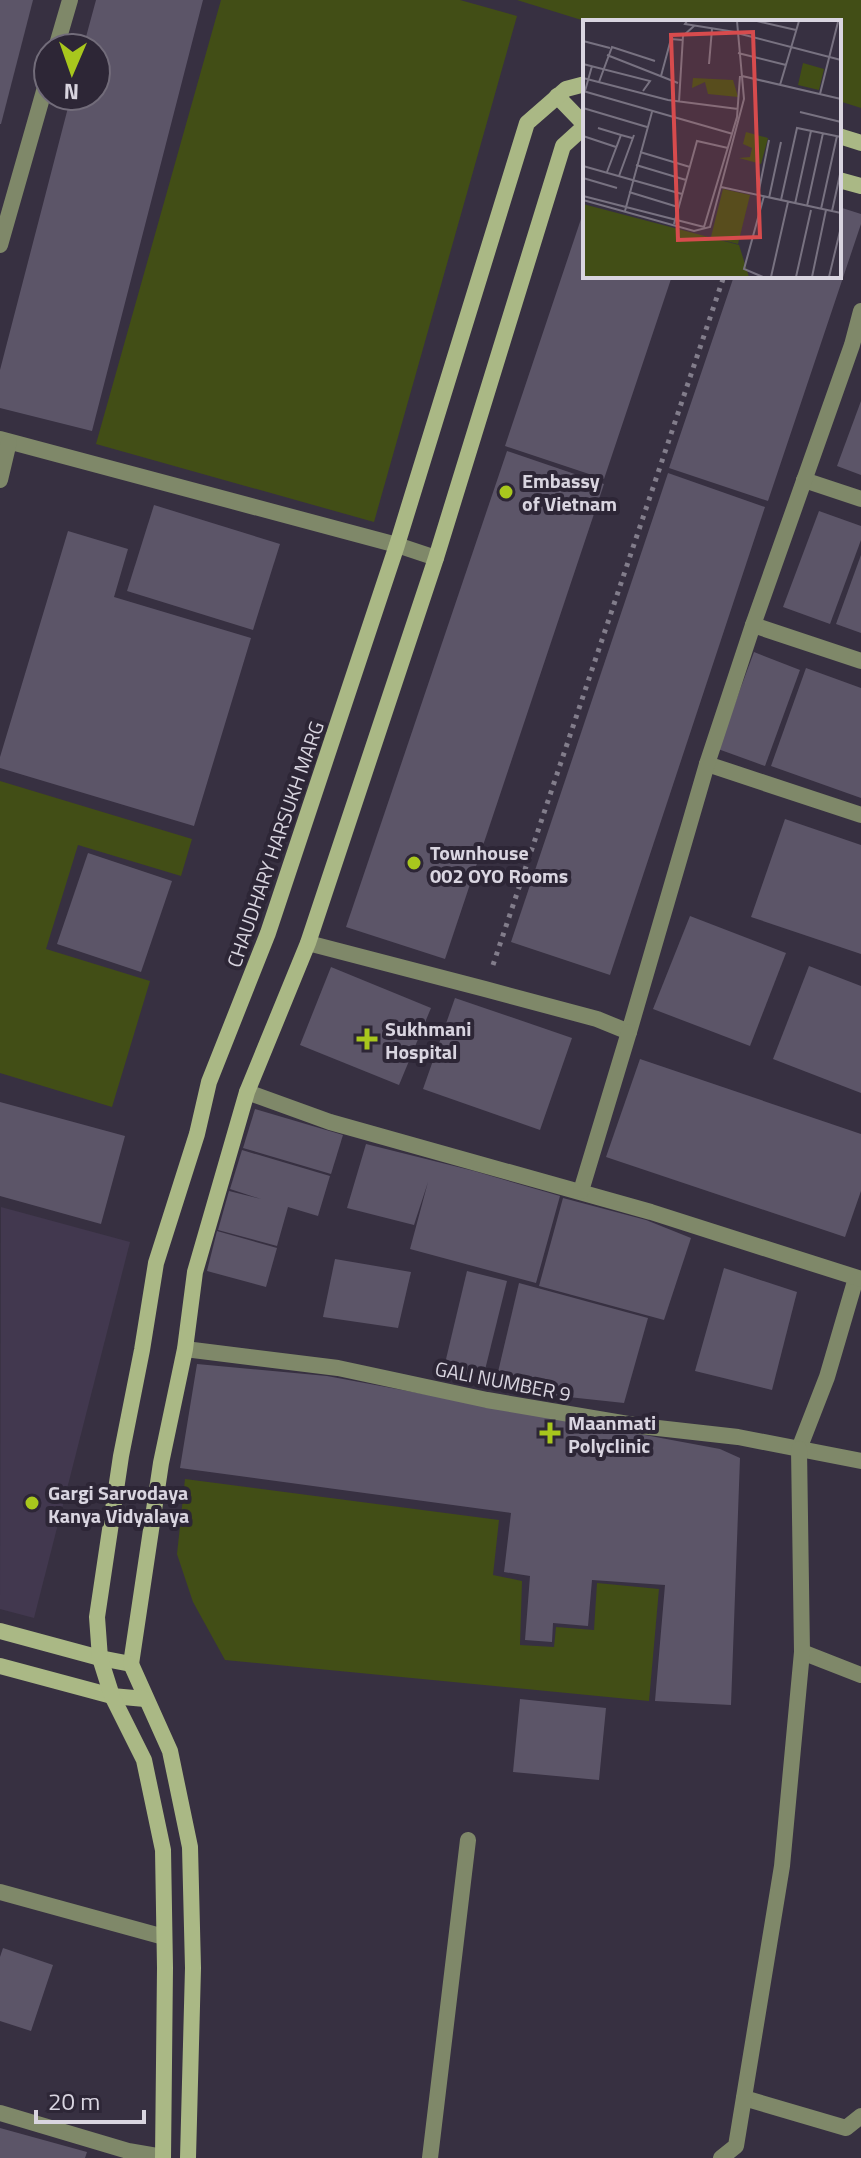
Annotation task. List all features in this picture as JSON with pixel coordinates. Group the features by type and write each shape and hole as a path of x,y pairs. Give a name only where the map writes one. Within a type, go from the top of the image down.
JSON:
{"street":[{"path":"61,32 70,0"},
{"name":"CHAUDHARY HARSUKH MARG","path":"163,2158 163,1850 144,1760 112,1696 100,1658 97,1617 121,1456 156,1263 197,1134 209,1082 268,933 397,545 527,123 566,89 583,85"},
{"path":"557,96 583,124"},
{"path":"0,245 38,112"},
{"path":"188,2158 193,1968 190,1847 170,1751 131,1664 161,1463 185,1349 195,1272 247,1092 308,943 436,558 563,146 583,128"},
{"path":"841,137 861,143"},
{"path":"841,181 861,186"},
{"path":"581,1191 707,764 804,480 857,346 861,311"},
{"path":"0,480 5,440 436,558"},
{"path":"804,480 861,499"},
{"path":"753,625 861,661"},
{"path":"707,764 861,815"},
{"path":"308,943 597,1019 629,1032"},
{"path":"247,1092 330,1122 581,1191 858,1278 827,1377 799,1449 802,1652 782,1866 736,2146 721,2158"},
{"name":"GALI NUMBER 9","path":"185,1349 338,1368 487,1400 640,1426 738,1437 861,1461"},
{"path":"0,1631 131,1664"},
{"path":"802,1652 861,1675"},
{"path":"0,1666 112,1696 145,1699"},
{"path":"430,2158 468,1840"},
{"path":"0,1892 164,1937"},
{"path":"744,2098 846,2128 861,2116"},
{"path":"0,2113 128,2151 163,2158"}],"path":[{"path":"485,989 723,278"}],"shaded area":[{"name":"Gargi Sarvodaya Kanya Vidyalaya","path":"1,1207 130,1242 34,1618 0,1609"}],"green space":[{"path":"221,0 460,0 517,16 374,522 96,444"},
{"path":"517,0 861,0 861,108 841,102 841,20 583,20"},
{"path":"0,781 192,839 181,876 78,845 46,949 150,981 112,1107 0,1073"},
{"path":"185,1479 499,1520 493,1575 522,1581 520,1645 554,1647 556,1627 594,1630 597,1583 659,1589 649,1701 225,1660 193,1602 177,1554"}],"building":[{"path":"0,0 33,0 1,124 0,124"},
{"path":"96,0 203,0 92,431 0,408 0,370 67,112 112,112 112,32 87,32"},
{"path":"841,208 861,214 861,224 768,501 669,468 733,278 841,278"},
{"path":"583,213 583,278 671,278 604,479 505,446"},
{"path":"861,401 861,475 837,466"},
{"path":"507,451 604,484 445,959 346,927"},
{"path":"668,473 765,507 610,975 511,942"},
{"path":"154,505 280,544 253,630 127,591"},
{"path":"819,511 861,526 861,540 830,624 783,607"},
{"path":"68,531 128,549 114,597 251,638 194,826 0,768 0,757"},
{"path":"861,555 861,633 836,624"},
{"path":"754,652 800,670 765,766 718,749"},
{"path":"806,668 861,688 861,798 771,766"},
{"path":"785,819 861,845 861,954 751,917"},
{"path":"88,853 172,881 141,972 57,944"},
{"path":"690,916 786,953 750,1046 653,1009"},
{"path":"809,966 861,986 861,1093 773,1059"},
{"path":"331,967 431,1008 399,1085 300,1045"},
{"path":"455,998 572,1038 540,1130 423,1089"},
{"path":"640,1059 861,1134 861,1191 845,1237 606,1157"},
{"path":"0,1102 125,1136 101,1224 0,1196"},
{"path":"255,1109 343,1135 331,1174 243,1148"},
{"path":"366,1144 560,1196 536,1283 410,1249 428,1182 414,1225 347,1208"},
{"path":"242,1150 330,1176 318,1216 288,1207 277,1246 218,1230 229,1191 261,1199 230,1189"},
{"path":"563,1198 646,1220 691,1238 664,1320 539,1286"},
{"path":"217,1231 277,1248 266,1287 207,1271"},
{"path":"335,1259 411,1272 398,1328 323,1317"},
{"path":"724,1268 797,1292 772,1390 695,1371"},
{"path":"467,1271 507,1281 481,1386 442,1376"},
{"path":"519,1283 648,1318 624,1403 494,1389"},
{"path":"197,1364 327,1376 720,1449 740,1458 731,1705 655,1701 665,1585 592,1580 588,1626 553,1623 552,1642 525,1640 530,1576 504,1572 511,1513 180,1468"},
{"path":"520,1699 606,1708 599,1780 513,1772"},
{"path":"3,1948 53,1965 31,2031 0,2021 0,1957"},
{"path":"0,2128 87,2152 85,2158 0,2158"}],"place":[{"name":"Embassy of Vietnam","path":"506,492"},
{"name":"Townhouse 002 OYO Rooms","path":"414,863"},
{"name":"Sukhmani Hospital","path":"367,1039"},
{"name":"Maanmati Polyclinic","path":"550,1433"},
{"name":"Gargi Sarvodaya Kanya Vidyalaya","path":"32,1503"}]}
